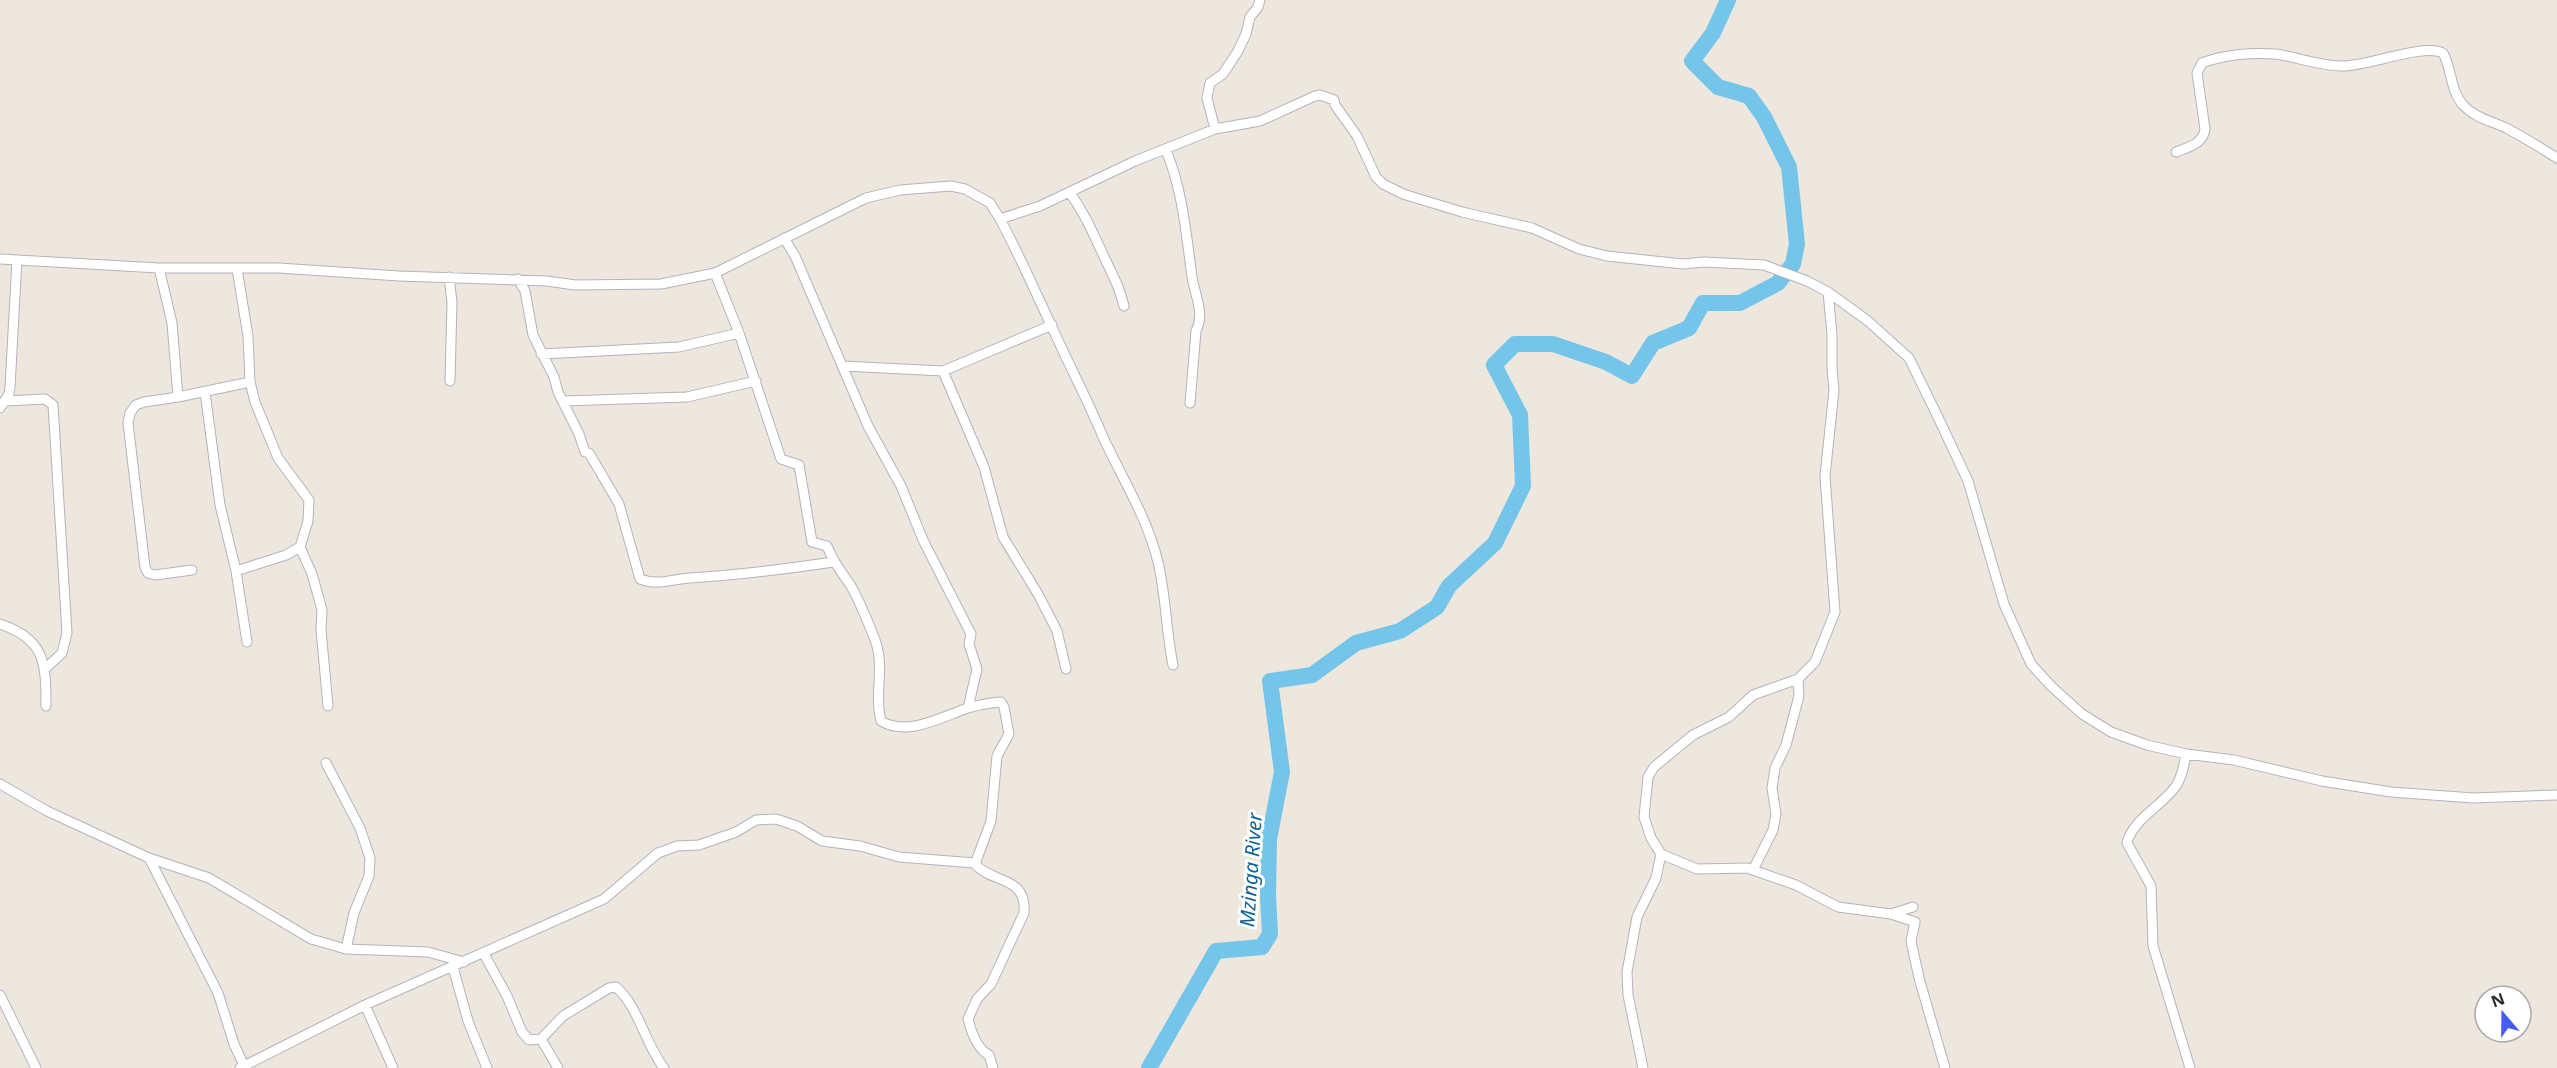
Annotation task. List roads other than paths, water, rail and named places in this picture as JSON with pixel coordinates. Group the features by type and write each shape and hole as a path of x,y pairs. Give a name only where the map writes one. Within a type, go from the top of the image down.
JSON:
{"street":[{"path":"1215,129 1207,98 1210,83 1223,74 1238,51 1246,34 1250,17 1258,7 1260,0"},
{"path":"2176,152 2193,146 2204,136 2197,73 2202,63 2216,57 2276,54 2304,62 2343,66 2370,63 2427,49 2443,53 2456,92 2463,104 2473,113 2488,122 2506,128 2557,158"},
{"path":"999,219 1040,206 1135,161 1215,129 1260,121 1290,106 1320,95 1334,100 1335,105 1357,136 1376,177 1383,184 1403,194 1462,213 1532,228 1579,249 1607,256 1683,264 1719,262 1773,267 1828,292 1868,321 1909,358 1968,480 2004,604 2031,664 2082,714 2111,732 2147,745 2186,754 2234,760 2322,781 2391,792 2473,798 2557,795"},
{"path":"1166,150 1176,175 1184,208 1193,280 1200,312 1200,322 1196,331 1190,403"},
{"path":"0,260 159,268 279,268 547,280 575,285 661,284 715,273 866,198 900,189 937,185 964,189 990,203 1024,262 1135,498 1158,562 1166,603 1165,621 1173,665"},
{"path":"1070,193 1085,213 1119,283 1124,306"},
{"path":"784,238 795,256 868,426 901,486 923,540 971,634 969,644 977,669 968,708"},
{"path":"3,405 9,394 11,378 17,260"},
{"path":"159,268 172,323 178,397"},
{"path":"237,269 248,336 250,382 255,402 274,451 283,467 306,493 309,500 308,521 300,548 312,574 322,609 321,630 328,706"},
{"path":"715,273 739,333 781,459 799,465 812,542 827,546 833,562 853,589 877,647 881,673 878,700 880,721 910,727 938,720 968,708 1003,703 1009,729 997,756 991,821 975,863"},
{"path":"449,277 452,302 450,381"},
{"path":"518,279 525,291 533,335 541,354 579,434 585,452 589,453 619,504 640,579 666,583 687,578 808,567 833,562"},
{"path":"1828,292 1834,390 1825,476 1835,612 1815,662 1798,679 1753,695 1729,717 1693,735 1654,767 1648,777 1644,817 1651,838 1661,854 1697,869 1747,868 1796,885 1838,907 1890,914 1915,922 1911,940 1944,1068"},
{"path":"843,366 943,371 1052,325"},
{"path":"541,354 679,347 739,333"},
{"path":"943,371 984,467 1003,537 1038,594 1057,631 1066,669"},
{"path":"563,401 687,398 756,381"},
{"path":"192,570 155,575 148,573 145,567 128,423 130,413 136,405 250,382"},
{"path":"205,392 218,496 236,571 248,642"},
{"path":"3,405 45,399 51,402 53,409 66,633 62,653 45,669"},
{"path":"236,571 286,555 300,548"},
{"path":"0,624 31,639 45,669 46,706"},
{"path":"1753,870 1773,830 1776,814 1772,788 1775,768 1786,745 1799,696 1798,679"},
{"path":"2186,754 2176,786 2134,829 2127,843 2151,886 2153,946 2190,1068"},
{"path":"326,764 348,801 370,858 369,876 354,913 346,949"},
{"path":"0,784 47,811 150,858 209,878 311,939 346,949 428,952 464,962"},
{"path":"150,858 213,982 243,1067 365,1005 604,899 658,853 677,846 699,845 736,832 756,820 776,819 796,826 822,841 860,846 891,856 975,863"},
{"path":"1642,1068 1628,995 1627,972 1637,917 1656,878 1661,854"},
{"path":"975,863 975,866 1020,891 1024,903 1024,913 991,984 977,999 968,1019 974,1038 989,1055 993,1068"},
{"path":"1890,914 1913,907"},
{"path":"484,954 525,1037 529,1040 541,1039 569,1012 609,988 616,987 625,997 654,1054 664,1068"},
{"path":"453,967 461,1000 486,1068"},
{"path":"0,995 36,1068"},
{"path":"365,1005 393,1068"},
{"path":"541,1039 558,1068"}],"waterway":[{"name":"Mzinga River","path":"1149,1068 1216,951 1262,947 1270,934 1269,839 1282,772 1270,681 1312,675 1356,643 1400,631 1437,607 1449,586 1495,543 1523,486 1520,415 1494,365 1515,344 1553,344 1606,362 1632,376 1653,343 1689,328 1703,303 1740,303 1778,283 1793,264 1797,244 1789,167 1764,117 1749,96 1718,87 1692,61 1713,33 1728,0"}]}
